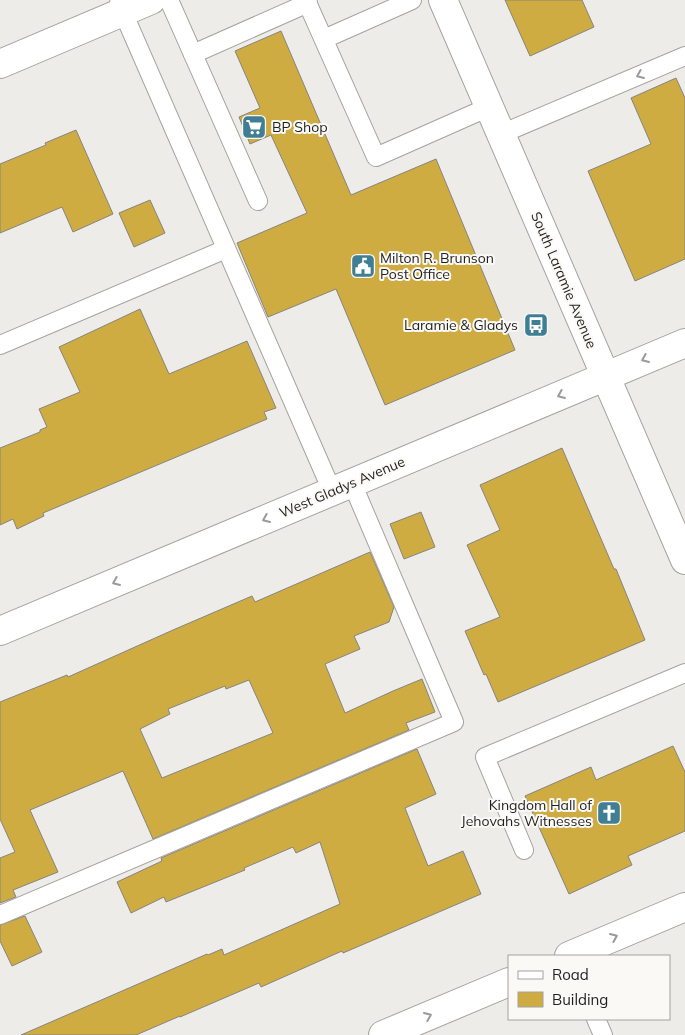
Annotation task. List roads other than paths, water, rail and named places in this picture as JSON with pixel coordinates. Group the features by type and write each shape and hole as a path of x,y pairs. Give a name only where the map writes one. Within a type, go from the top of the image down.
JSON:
{"street":[{"path":"0,64 120,6 150,0"},
{"name":"South Laramie Avenue","path":"443,0 685,560"},
{"name":"West Gladys Avenue","path":"0,631 685,343"},
{"path":"571,955 685,907"},
{"path":"383,1035 508,982"}],"lane":[{"path":"169,0 258,200"},
{"path":"324,39 412,0"},
{"path":"193,54 307,2 376,157 489,107"},
{"path":"0,915 454,722 226,249 120,6"},
{"path":"500,134 685,56"},
{"path":"0,345 226,249"},
{"path":"524,850 485,757 685,673"},
{"path":"596,1020 603,1035"}],"place":[{"name":"BP Shop","path":"254,127"},
{"name":"Milton R. Brunson Post Office","path":"363,266"},
{"name":"Laramie & Gladys","path":"536,325"},
{"name":"Kingdom Hall of Jehovahs Witnesses","path":"609,813"}]}
